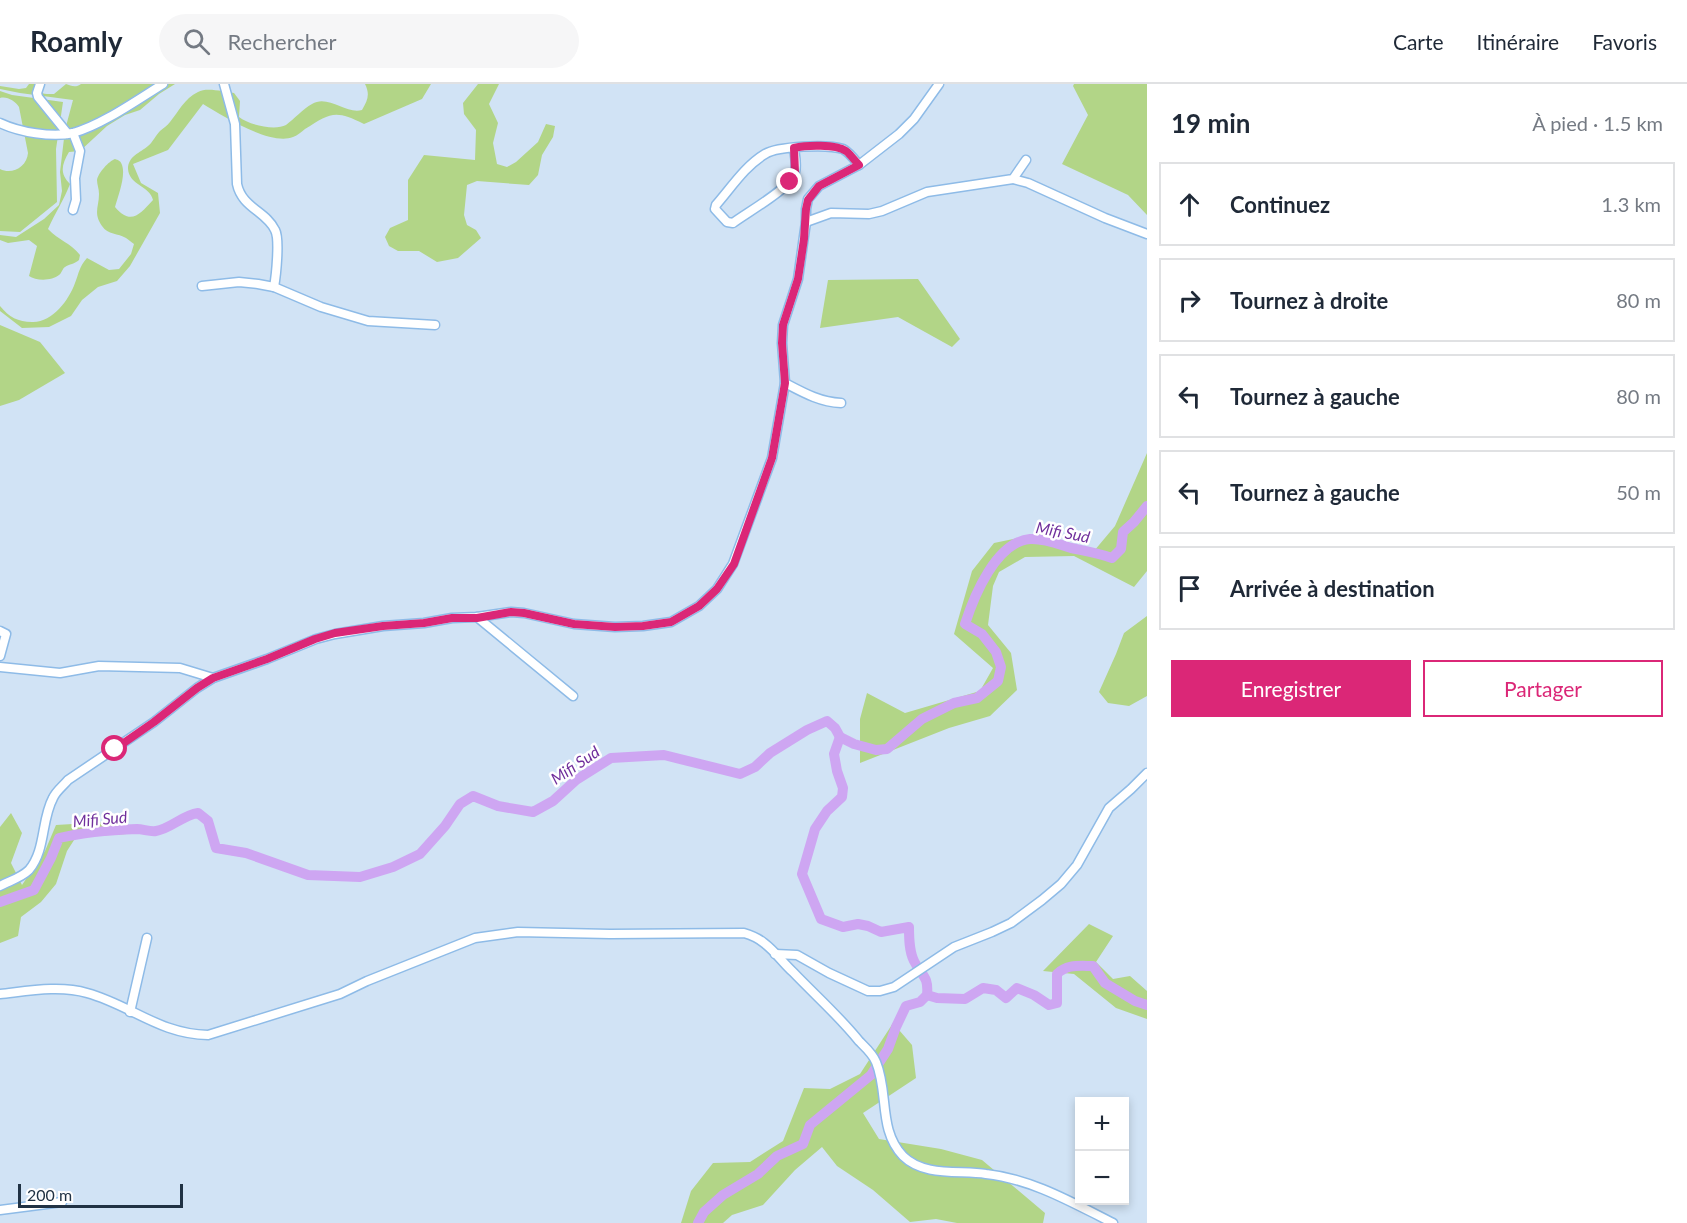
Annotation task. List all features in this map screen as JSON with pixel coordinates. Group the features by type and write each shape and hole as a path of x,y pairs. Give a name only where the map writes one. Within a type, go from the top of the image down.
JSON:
{"street":[{"path":"40,84 38,97 70,133 80,151 75,178 76,200 73,210"},
{"path":"1,124 37,134 70,133 87,128 129,106 163,84"},
{"path":"224,84 235,123 239,193 243,200 271,224 277,233 274,287"},
{"path":"0,886 21,876 35,861 49,807 58,790 68,780 154,722 213,678 335,633 452,618 477,618 511,612 574,624 615,627 643,626 671,622 699,606 717,589 732,568 772,458 785,383 783,325 798,279 806,222 806,205 815,190 859,165 899,134 939,84"},
{"path":"794,148 795,172 790,182 733,223 727,222 715,209 716,205 750,165 765,154 794,148 804,146 827,147 845,150 859,165"},
{"path":"1013,179 1026,160"},
{"path":"806,222 831,213 882,212 927,192 1013,179 1028,183 1147,234"},
{"path":"202,286 239,282 274,287 321,307 368,321 435,325"},
{"path":"785,383 813,398 842,403"},
{"path":"477,618 573,696"},
{"path":"0,631 6,634 0,656"},
{"path":"0,667 49,673 99,666 180,668 213,678"},
{"path":"776,954 797,956 868,991 880,991 894,987 954,946 1011,923 1061,884 1077,865 1109,808 1147,773"},
{"path":"0,994 60,989 84,992 107,999 160,1026 192,1035 208,1035 340,994 475,938 518,932 744,933 754,936 776,954 848,1027 875,1061 881,1076 889,1135 904,1158 929,1170 986,1173 1014,1179 1064,1197 1113,1223"},
{"path":"130,1012 147,938"},
{"path":"0,1210 62,1202"}],"green space":[{"path":"29,84 37,84 40,92 44,94 54,94 66,84 75,86 81,84 175,84 140,110 125,115 107,126 80,151 69,152 63,172 70,184 48,229 80,255 79,260 65,267 56,277 44,280 29,276 37,246 29,240 8,243 0,240 0,235 16,237 44,219 59,205 62,191 60,172 65,130 73,100 0,89 0,86 26,88"},
{"path":"365,84 431,84 422,99 364,124 346,116 327,116 295,136 283,139 260,134 203,104 168,150 133,164 141,183 158,193 160,213 130,266 117,281 98,287 82,300 71,316 49,327 22,328 0,311 0,306 10,316 27,322 46,319 64,303 87,258 109,270 119,269 131,254 134,244 123,236 107,231 99,221 97,214 98,177 110,162 115,159 119,161 123,175 115,207 121,213 131,217 144,210 153,200 151,195 129,174 130,161 150,144 193,95 206,90 234,93 240,101 239,117 243,120 255,125 281,127 318,102 324,101 350,110 362,110 368,97"},
{"path":"478,84 499,84 489,104 498,123 493,143 497,164 507,167 516,162 538,142 546,124 555,126 553,137 542,155 538,175 529,185 477,181 467,185 464,215 467,225 476,230 481,238 458,258 437,262 419,251 398,251 389,246 385,237 390,228 408,220 408,180 424,155 475,160 476,130 464,114 463,103"},
{"path":"1074,84 1147,84 1147,215 1128,195 1062,164 1088,115"},
{"path":"0,91 12,95 63,102 56,149 57,202 20,232 0,231 0,169 9,171 22,166 28,153 19,107 11,100 0,98"},
{"path":"918,279 960,339 952,347 898,317 820,328 828,280"},
{"path":"0,325 40,342 65,373 19,400 0,406"},
{"path":"1147,453 1147,571 1134,587 1074,556 1025,557 999,572 993,586 988,625 1011,653 1017,690 990,716 949,728 860,763 860,719 867,693 905,713 980,691 993,668 954,634 972,571 994,543 1038,534 1094,551 1115,526"},
{"path":"1147,616 1147,696 1129,706 1108,703 1099,692 1124,633"},
{"path":"11,813 22,833 11,863 22,885 45,851 56,825 123,821 127,834 76,837 67,851 56,884 41,902 21,917 18,936 0,943 0,827"},
{"path":"1089,924 1113,936 1096,962 1113,979 1130,976 1147,991 1147,1019 1116,1008 1074,974 1043,971"},
{"path":"893,1023 912,1045 916,1078 863,1113 879,1139 941,1149 982,1160 1045,1213 1043,1223 957,1223 936,1219 910,1222 873,1190 837,1166 822,1147 795,1170 763,1205 732,1215 723,1223 681,1223 691,1191 713,1163 750,1162 783,1141 804,1088 830,1089 860,1074"}],"waterway":[{"name":"Mifi Sud","path":"0,902 34,890 59,838 118,830 156,831 198,813 208,821 216,848 246,853 308,875 360,877 393,867 420,854 445,826 460,804 473,796 498,806 533,812 553,801 576,780 611,758 664,755 740,774 755,767 770,753 807,730 827,721 840,737 854,744 876,750 887,749 922,719 954,703 977,698 998,681 1001,667 996,652 982,634 965,624 974,599 988,572 1007,550 1018,542 1035,539 1112,558 1121,549 1123,532 1147,506"},
{"path":"698,1223 704,1212 723,1195 758,1174 777,1156 803,1144 810,1125 871,1075 888,1049 906,1006 920,1002 927,995 926,979 911,953 909,927 881,932 858,924 843,927 821,919 802,874 815,829 827,811 842,797 843,788 834,754 840,737"},
{"path":"927,995 937,998 965,999 983,988 996,990 1006,998 1017,988 1049,1005 1057,1003 1057,974 1069,967 1093,966 1105,983 1135,1001 1147,1005"}],"route":[{"path":"115,749 213,678 335,633 452,618 477,618 511,612 574,624 615,627 643,626 671,622 699,606 717,589 734,564 772,458 785,383 782,343 784,317 798,279 808,200 819,186 859,165 845,150 804,146 794,148 795,172 790,182"}]}
